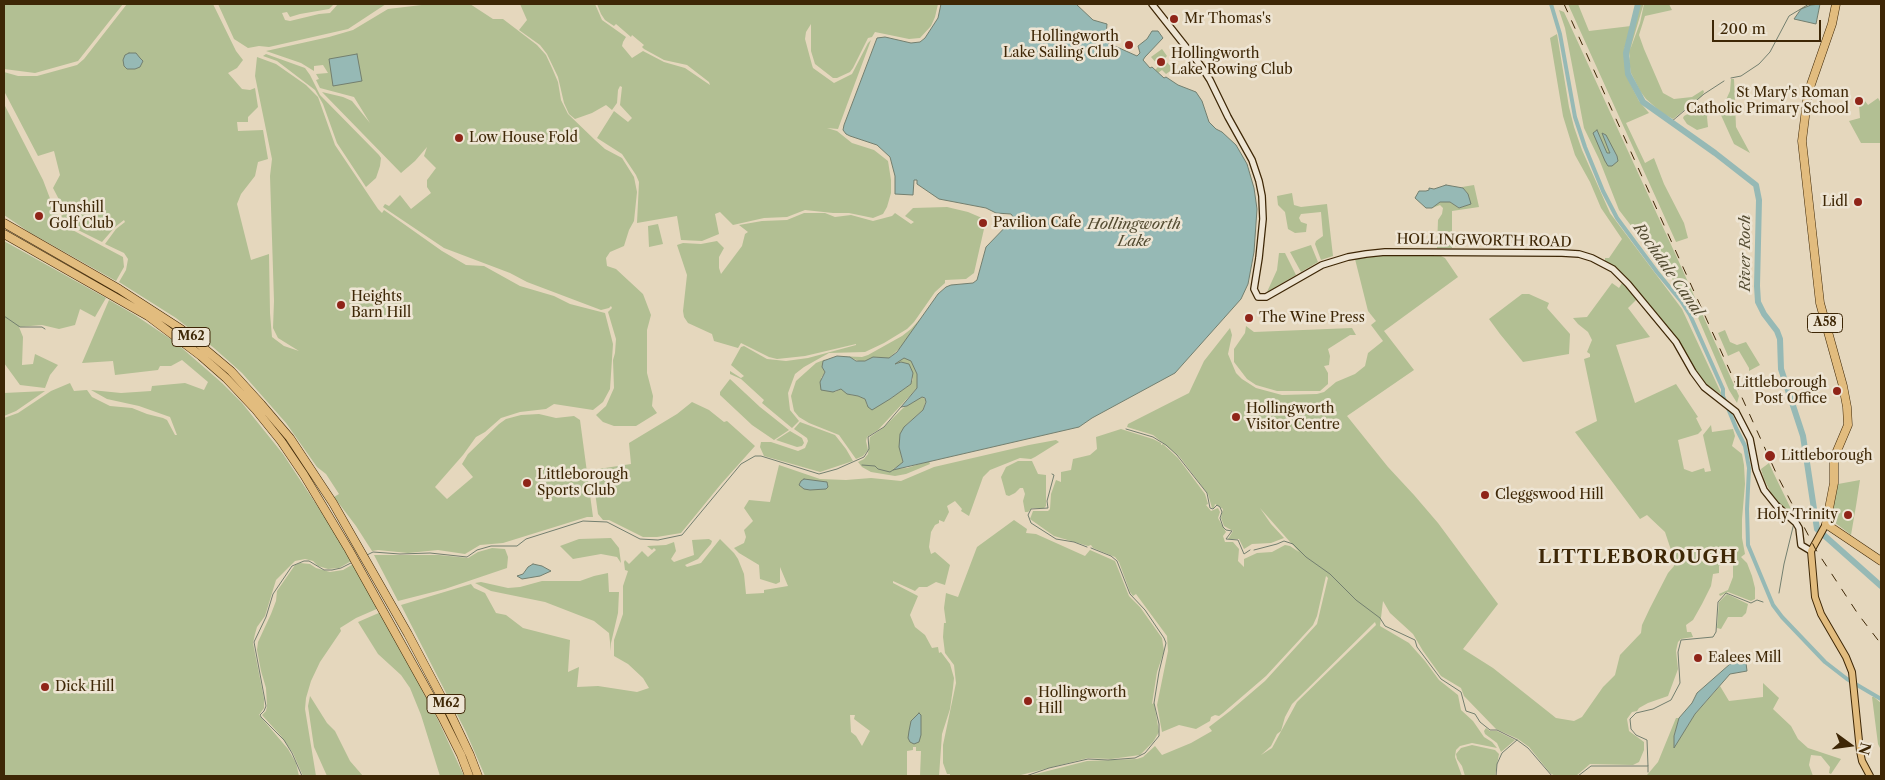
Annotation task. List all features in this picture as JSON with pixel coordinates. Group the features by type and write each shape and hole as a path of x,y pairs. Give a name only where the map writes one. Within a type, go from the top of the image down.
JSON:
{"highway":[{"name":"A58","path":"1825,525 1834,483 1834,458 1848,425 1843,386 1820,303 1802,141 1808,93 1832,24 1836,4"},
{"name":"M62","path":"4,223 145,304 181,329 237,378 290,438 332,503 408,634 450,713 478,776"},
{"name":"M62","path":"4,234 140,311 201,356 226,378 256,410 281,441 322,505 400,638 452,736 469,776"},
{"path":"1825,525 1881,561"}],"main road":[{"name":"HOLLINGWORTH ROAD","path":"1152,4 1210,80 1224,111 1252,160 1262,196 1263,219 1254,289 1255,295 1263,298 1322,265 1348,257 1385,252 1579,254 1603,263 1628,284 1676,342 1704,387 1731,407 1741,420 1750,439 1756,470 1764,490 1776,505 1795,522 1799,528 1801,545 1811,551"},
{"name":"A58","path":"1825,525 1811,551 1815,597 1827,627 1846,657 1853,677 1860,751 1862,761 1870,776"}],"green space":[{"path":"4,4 123,4 78,61 35,73 4,69"},
{"path":"127,4 213,4 236,51 243,60 237,68 228,73 242,89 250,90 255,88 258,107 248,117 248,122 237,122 238,131 263,130 268,159 258,162 255,176 241,194 237,204 251,260 269,254 272,337 284,346 299,351 278,338 273,328 274,301 270,176 272,159 255,76 257,57 276,64 306,85 318,97 335,145 382,213 384,210 442,251 466,265 484,266 520,286 554,296 570,304 605,313 613,344 610,389 603,402 593,410 554,404 546,409 520,412 501,418 476,437 435,487 447,499 473,477 462,464 468,454 506,419 521,415 539,414 556,418 574,416 580,420 593,517 587,517 503,543 480,545 465,554 438,550 408,553 372,551 334,497 339,494 326,474 317,467 286,423 242,373 176,318 119,282 126,270 128,259 124,253 105,244 116,229 125,222 124,220 102,242 74,228 61,216 66,213 53,188 60,175 54,151 38,156 4,91 4,72 18,76 37,76 77,65 84,59"},
{"path":"218,4 334,4 329,9 290,17 287,12 282,13 285,20 290,21 330,13 338,4 386,4 348,29 269,47 248,48 234,39"},
{"path":"430,4 470,4 493,19 503,19 537,45 546,55 552,68 558,82 561,100 568,114 605,149 622,158 634,177 637,192 634,221 624,246 610,252 606,258 607,266 616,269 643,294 651,315 647,330 647,373 653,396 652,406 657,413 636,426 614,426 603,422 596,415 606,406 614,388 613,360 616,339 608,312 612,308 611,306 601,310 444,248 383,207 385,204 389,206 400,195 411,209 431,193 427,187 427,180 436,168 424,156 427,147 401,173 322,92 352,101 370,123 354,97 320,88 316,80 319,79 316,74 328,73 323,65 314,66 314,71 301,63 266,51 353,30 388,9"},
{"path":"520,4 595,4 602,20 626,37 622,46 632,58 643,51 664,62 685,68 710,85 709,82 687,65 664,60 644,49 642,47 644,45 632,35 631,37 616,24 614,26 605,20 597,4 938,4 931,26 920,38 909,39 875,32 872,37 868,38 850,72 837,78 833,78 815,64 811,51 811,24 806,32 805,39 813,68 834,83 852,74 871,40 838,129 827,128 837,131 852,143 874,150 888,161 891,193 887,207 883,214 873,218 849,213 805,210 787,217 764,218 733,225 720,212 715,214 719,234 702,241 681,240 677,216 637,223 639,182 636,175 622,154 597,138 614,111 628,122 632,118 620,105 622,87 620,86 618,90 617,103 612,110 606,105 592,113 575,119 569,114 564,103 558,77 547,54 540,45 519,30 527,20"},
{"path":"1568,4 1578,4 1589,31 1631,26 1624,50 1627,77 1639,101 1649,113 1626,123 1645,163 1654,158 1664,184 1684,223 1688,238 1676,242"},
{"path":"1640,4 1643,4 1643,6 1630,50 1640,23 1644,4 1669,4 1672,10 1645,16 1639,35 1644,49 1663,93 1674,99 1692,97 1703,90 1704,92 1702,96 1673,119 1662,113 1646,99 1631,73 1630,53 1628,60 1628,53"},
{"path":"1559,10 1564,12 1679,262 1739,396 1737,403 1729,390 1693,306 1619,210 1599,159 1584,128 1565,28"},
{"path":"1557,34 1574,127 1582,150 1610,213 1682,309 1722,395 1707,385 1699,376 1679,342 1631,283 1605,261 1605,258 1609,258 1622,239 1601,208 1590,182 1575,155 1563,116 1550,38"},
{"name":"Hollingworth Lake Rowing Club","path":"1162,49 1167,56 1164,59 1173,69 1166,74 1162,70 1158,73 1155,70 1159,66 1151,57"},
{"path":"266,54 305,68 320,95 379,155 381,158 380,166 376,178 366,187 337,143 323,104 315,90 277,61 263,56"},
{"path":"1731,79 1734,79 1736,127 1750,153 1734,144 1720,113 1730,91"},
{"path":"1878,98 1881,103 1881,143 1861,143 1849,121 1860,118 1859,105 1865,101 1868,105"},
{"path":"1707,102 1710,106 1707,117 1708,127 1697,130 1687,124 1683,118 1684,116 1697,109 1702,103"},
{"name":"Tunshill Golf Club","path":"4,104 43,180 54,209 65,226 123,257 124,267 116,281 29,232 4,215"},
{"path":"1474,185 1479,207 1452,211 1452,248 1437,248 1438,220 1443,208 1440,205 1432,208 1440,202 1450,202 1459,208 1470,204 1468,194 1462,187"},
{"path":"1292,193 1294,205 1301,207 1327,204 1333,256 1321,260 1315,244 1323,236 1321,212 1301,214 1299,218 1301,222 1307,224 1306,232 1295,233 1288,229 1285,212 1278,205 1277,196"},
{"path":"947,207 968,212 982,218 978,225 984,229 974,273 966,279 945,280 945,283 935,292 914,322 907,329 884,343 865,352 829,353 795,374 788,393 790,410 799,421 792,428 762,403 764,400 741,379 730,374 730,371 741,378 744,376 731,365 741,347 744,346 767,359 786,361 808,358 856,344 805,356 777,359 741,343 738,348 714,341 712,334 688,323 684,317 687,275 677,245 717,241 724,248 719,257 721,274 742,246 745,234 748,232 739,225 762,221 787,220 804,213 825,213 835,217 851,215 873,221 892,216 895,213 911,224 914,222 905,216 913,208"},
{"path":"658,224 663,244 649,247 648,226"},
{"path":"4,241 106,298 95,317 80,309 75,325 59,329 42,325 19,327 23,337 22,365 33,364 35,354 58,365 50,375 45,388 20,385 4,363"},
{"path":"1311,245 1318,262 1301,272 1290,252"},
{"path":"1279,253 1285,253 1296,275 1267,292 1277,270"},
{"path":"1387,255 1439,255 1445,258 1458,277 1384,331 1414,370 1347,416 1388,467 1438,523 1498,604 1463,649 1493,668 1556,718 1574,721 1582,717 1603,687 1615,675 1620,655 1641,633 1642,625 1650,608 1668,573 1674,566 1674,559 1665,532 1647,515 1640,519 1575,432 1597,421 1584,359 1590,357 1590,354 1587,352 1592,340 1588,332 1573,318 1587,317 1612,283 1619,288 1622,283 1637,299 1628,308 1650,337 1616,345 1635,403 1676,384 1698,417 1696,418 1702,430 1698,434 1678,440 1684,469 1692,472 1704,468 1705,472 1711,471 1703,435 1711,425 1712,432 1733,429 1735,436 1732,446 1742,454 1744,465 1745,484 1742,538 1745,554 1741,557 1747,563 1752,576 1755,599 1751,601 1728,592 1720,596 1719,594 1728,590 1733,577 1733,560 1719,566 1719,573 1713,574 1711,586 1702,604 1693,620 1686,625 1687,632 1691,632 1693,637 1681,639 1678,642 1676,651 1678,669 1668,696 1639,708 1637,711 1632,712 1627,719 1629,731 1644,742 1644,750 1639,762 1633,765 1590,764 1576,776 1555,776 1550,773 1529,747 1518,739 1496,729 1464,696 1461,688 1441,676 1413,634 1390,613 1383,601 1380,626 1409,643 1439,680 1458,695 1461,710 1473,721 1484,737 1497,748 1472,743 1460,746 1456,750 1455,757 1462,776 1028,776 1087,761 1137,759 1143,757 1155,746 1162,755 1191,743 1212,731 1209,727 1265,681 1317,624 1328,578 1326,576 1317,616 1313,625 1266,676 1223,713 1219,716 1211,717 1210,721 1196,729 1179,725 1162,732 1157,705 1168,651 1167,636 1136,594 1133,596 1130,592 1119,562 1115,557 1093,548 1091,545 1088,546 1054,536 1030,519 1033,511 1048,511 1050,509 1051,494 1056,480 1061,482 1061,472 1071,470 1073,459 1090,455 1097,449 1096,437 1121,429 1153,439 1161,443 1161,445 1163,444 1178,458 1205,494 1208,504 1206,505 1211,511 1218,508 1220,512 1218,518 1226,532 1223,536 1225,542 1233,542 1239,549 1238,561 1244,567 1244,559 1257,553 1272,552 1285,545 1299,552 1260,508 1284,538 1271,543 1252,544 1244,549 1239,539 1228,539 1233,531 1224,526 1221,518 1223,509 1215,504 1214,508 1212,508 1208,494 1179,456 1153,435 1127,427 1128,424 1189,393 1204,361 1230,328 1232,335 1228,354 1236,373 1256,388 1282,395 1317,394 1324,392 1336,382 1355,374 1365,366 1368,353 1383,341 1371,325 1376,321 1368,311 1355,259","holes":["1375,622 1376,625 1297,702 1272,748 1261,755 1271,746 1277,734 1281,731 1285,717 1292,704"]},
{"path":"1522,294 1529,294 1549,303 1547,308 1570,334 1569,354 1523,362 1500,334 1489,319"},
{"path":"109,300 175,342 242,403 283,454 353,560 339,568 328,569 305,559 295,561 276,580 265,616 257,627 255,634 253,643 264,699 264,708 259,715 288,749 296,763 299,776 4,776 4,418 18,413 51,391 70,383 74,391 87,390 92,397 110,406 132,408 163,418 167,420 175,435 177,435 170,417 139,406 107,399 91,390 121,393 151,391 152,386 185,383 204,390 208,382 182,360 171,366 160,366 158,370 115,375 113,361 82,363"},
{"path":"920,319 903,345 889,358 882,359 876,357 861,362 848,356 862,357 868,355 902,336"},
{"path":"1246,326 1254,332 1352,328 1356,335 1350,335 1328,349 1330,356 1329,365 1324,366 1328,373 1328,384 1320,391 1277,391 1256,385 1247,379 1234,362 1234,349 1245,333"},
{"path":"1725,330 1730,342 1737,345 1746,342 1760,365 1749,371 1739,351 1728,356 1718,333"},
{"path":"906,357 911,360 915,367 917,388 878,430 867,437 868,450 863,456 856,459 839,435 809,423 799,417 794,411 791,396 796,381 816,363 826,359 823,361 822,367 825,372 821,378 835,392 841,389 851,395 865,399 867,405 890,399 911,384 913,379 909,365 899,362 895,364 898,360"},
{"path":"730,379 760,407 789,430 774,440 752,425 720,395 720,392"},
{"path":"45,391 16,411 4,416 4,393"},
{"path":"922,397 926,400 923,410 906,425 901,455 903,463 893,469 907,468 929,461 930,464 906,474 895,476 871,472 862,467 858,462 868,454 870,437 883,428 903,408"},
{"path":"692,402 709,410 724,422 727,421 755,446 681,533 643,537 609,520 603,520 598,514 592,470 631,464 629,443 677,414"},
{"path":"800,422 835,435 853,461 820,472 764,456 760,447 761,442 771,442 798,451 805,448 808,441 807,438 794,429"},
{"path":"790,431 802,438 804,443 802,446 797,447 776,440"},
{"path":"1056,440 1059,442 1031,459 1020,458 990,470 983,477 969,516 961,511 962,509 955,501 947,506 949,512 944,522 939,520 939,523 935,525 931,532 929,547 931,554 935,552 950,565 945,585 936,582 927,587 919,587 915,591 893,581 893,583 918,596 910,615 915,627 925,635 932,648 938,647 939,653 941,652 950,664 954,678 950,709 942,734 939,776 920,776 921,751 916,751 916,747 913,747 913,750 907,751 907,776 485,776 466,732 401,605 471,584 474,588 485,593 496,613 506,615 523,628 570,640 568,672 579,667 577,687 598,686 637,692 649,688 643,678 628,664 614,656 614,640 623,614 623,586 628,571 625,570 624,562 625,560 629,564 642,551 648,557 656,550 654,548 652,550 647,546 666,545 674,542 676,551 671,559 674,562 694,555 692,540 709,539 712,541 698,559 685,565 687,567 701,563 720,539 738,559 744,574 746,594 764,593 764,590 788,586 780,567 780,582 776,584 760,579 759,565 734,548 744,543 746,537 744,530 753,521 744,508 749,500 770,502 779,465 820,479 846,480 871,478 901,481 934,467","holes":["850,715 855,715 854,719 870,731 862,746 851,732"]},
{"path":"1018,461 1032,461 1038,474 1046,475 1046,506 1044,508 1032,508 1025,512 1023,488 1009,496 1006,495 1001,477 1006,467"},
{"path":"1769,463 1793,513 1780,504 1771,493 1764,479 1761,469"},
{"path":"1860,480 1851,535 1834,522 1832,513 1838,484"},
{"path":"1014,520 1027,529 1026,533 1036,534 1085,556 1090,550 1115,561 1129,596 1140,607 1162,638 1164,651 1157,672 1152,704 1154,703 1159,732 1153,742 1140,755 1111,759 1088,758 1017,776 950,776 950,774 947,774 943,763 943,745 956,683 954,665 945,653 943,637 944,623 946,623 944,608 946,593 958,597 977,547"},
{"path":"611,538 619,548 621,563 617,557 601,554 573,559 560,546 579,539"},
{"path":"492,548 505,549 508,557 507,568 445,589 398,601 374,555 439,555 468,558 478,552"},
{"path":"300,563 310,564 330,572 343,570 355,563 379,608 356,618 340,628 341,631 320,662 311,681 305,709 316,776 303,776 293,753 262,715 266,711 267,706 266,688 257,650 258,642 276,601 277,591 295,565"},
{"path":"608,573 609,592 619,592 618,613 611,651 609,633 594,621 545,602 491,591 475,583 481,582 508,588 542,581 580,581"},
{"path":"1727,594 1748,604 1746,613 1742,617 1728,617 1721,629 1717,628 1719,602"},
{"path":"381,612 438,720 464,776 440,776 421,715 410,688 401,675 378,654 358,622"},
{"path":"1763,683 1779,698 1773,709 1791,726 1798,739 1808,748 1841,759 1831,774 1829,773 1830,767 1821,756 1811,755 1809,765 1813,776 1593,776 1647,775 1658,762 1676,718 1679,718 1674,736 1674,747 1695,714 1720,686 1729,701 1763,697"},
{"path":"310,696 327,723 335,731 350,761 363,776 327,776 314,747 308,706"},
{"path":"1872,697 1881,703 1881,750 1878,744"},
{"path":"1486,728 1515,740 1501,752 1497,743 1485,734"},
{"path":"1472,745 1495,750 1499,754 1495,776 1465,776 1456,754 1461,748"}],"water":[{"name":"Hollingworth Lake","path":"941,4 1076,4 1093,20 1107,24 1106,36 1108,43 1137,56 1140,53 1138,46 1147,39 1152,31 1158,31 1163,38 1143,60 1150,68 1152,67 1164,78 1166,77 1178,85 1196,92 1202,101 1209,122 1236,145 1247,164 1254,188 1257,209 1254,252 1248,284 1241,299 1175,373 1079,427 893,470 903,462 899,447 900,434 904,427 923,410 926,402 925,398 922,397 907,406 901,407 917,388 917,374 911,361 904,358 895,364 901,362 909,364 913,373 911,384 872,410 868,407 865,399 847,394 841,389 833,392 821,390 820,382 825,372 822,367 823,361 837,356 850,357 856,361 865,361 873,357 889,358 897,352 938,294 951,285 973,283 977,280 986,247 1014,218 1011,214 996,213 986,208 939,199 917,184 917,180 914,180 913,195 895,194 895,176 890,157 877,145 850,136 843,130 877,38 885,37 911,43 920,42 925,38 938,18"},
{"path":"1820,4 1816,24 1794,19 1801,9"},
{"path":"136,53 143,61 140,67 127,69 124,66 123,60 125,55"},
{"path":"357,54 362,81 333,86 329,59"},
{"path":"1597,130 1607,153 1610,153 1602,133 1606,135 1617,156 1618,161 1612,166 1608,166 1605,161 1593,133"},
{"path":"1446,185 1463,188 1468,194 1471,204 1459,208 1450,202 1440,202 1432,208 1426,208 1415,198 1419,191 1426,191 1429,188 1434,189"},
{"path":"804,479 827,482 828,487 826,489 804,489 799,485"},
{"path":"533,564 551,571 540,576 522,579 517,576 523,574"},
{"path":"1740,661 1746,663 1747,671 1730,674 1695,714 1674,748 1674,736 1679,718 1692,703 1697,693 1730,664"},
{"path":"919,713 921,715 921,735 919,742 914,744 908,738 909,731 911,721"}],"waterway":[{"name":"Rochdale Canal","path":"1551,4 1560,34 1575,117 1603,191 1617,218 1690,315 1723,389 1723,396 1745,446 1749,468 1748,545 1773,605 1825,662 1847,679 1881,699"},
{"name":"River Roch","path":"1638,4 1626,53 1628,74 1643,102 1715,153 1756,185 1759,200 1758,302 1764,314 1777,331 1780,339 1781,369 1803,436 1817,529 1881,586"},
{"path":"1731,78 1741,76 1759,64 1770,52 1789,16 1809,4"},
{"path":"1671,122 1704,94 1724,81"},
{"path":"4,316 20,327 42,327 45,329"},
{"path":"367,555 373,552 400,554 430,553 467,557 477,550 491,546 517,546 526,539 583,521 607,522 640,539 658,540 682,535 741,464 755,456 761,456 819,474 837,469 864,457 869,449 868,437 884,427 901,407"},
{"path":"1126,429 1153,437 1177,455 1207,493 1210,508 1213,509 1217,505 1220,507 1222,512 1220,518 1223,527 1226,530 1232,531 1226,539 1238,540 1244,554 1250,550"},
{"path":"862,465 875,466 878,469 890,472 893,470"},
{"path":"1052,474 1054,475 1047,501 1048,508 1031,509 1028,515 1031,523 1056,539 1074,542 1087,547"},
{"path":"1795,520 1802,512 1813,509"},
{"path":"1779,593 1794,523"},
{"path":"1254,550 1284,541 1293,544 1306,557 1330,574 1356,600 1380,618 1385,626 1415,640 1417,647 1441,679 1461,692 1466,711 1475,714 1480,722 1490,730 1497,730 1528,748 1552,776"},
{"path":"1026,776 1049,768 1088,759 1135,758 1145,753 1159,736 1159,724 1154,703 1166,643 1145,610 1130,594 1117,561 1111,556 1091,548"},
{"path":"302,776 284,740 260,715 266,706 254,642 266,617 273,594 292,566 309,561 324,570 332,570 353,562"},
{"path":"1578,776 1591,766 1648,766 1647,740 1636,735 1631,729 1630,719 1636,713 1653,709 1671,700 1680,683 1678,652 1681,640 1713,637 1716,632 1718,602 1726,593 1751,603 1757,600 1763,602"},
{"path":"1496,776 1497,764 1502,753 1517,740"},
{"path":"1648,766 1648,772"}],"railway":[{"path":"1564,4 1777,475 1816,550 1858,614 1881,644"}],"place":[{"name":"Mr Thomas's","path":"1174,19"},
{"name":"Hollingworth Lake Sailing Club","path":"1129,45"},
{"name":"Hollingworth Lake Rowing Club","path":"1161,62"},
{"name":"St Mary's Roman Catholic Primary School","path":"1859,101"},
{"name":"Low House Fold","path":"459,138"},
{"name":"Lidl","path":"1858,202"},
{"name":"Tunshill Golf Club","path":"39,216"},
{"name":"Pavilion Cafe","path":"983,223"},
{"name":"Heights Barn Hill","path":"341,305"},
{"name":"The Wine Press","path":"1249,318"},
{"name":"Littleborough Post Office","path":"1837,391"},
{"name":"Hollingworth Visitor Centre","path":"1236,417"},
{"name":"Littleborough","path":"1770,456"},
{"name":"Littleborough Sports Club","path":"527,483"},
{"name":"Cleggswood Hill","path":"1485,495"},
{"name":"Holy Trinity","path":"1848,515"},
{"name":"Ealees Mill","path":"1698,658"},
{"name":"Dick Hill","path":"45,687"},
{"name":"Hollingworth Hill","path":"1028,701"}],"district":[{"name":"LITTLEBOROUGH","path":"1638,558"}]}
